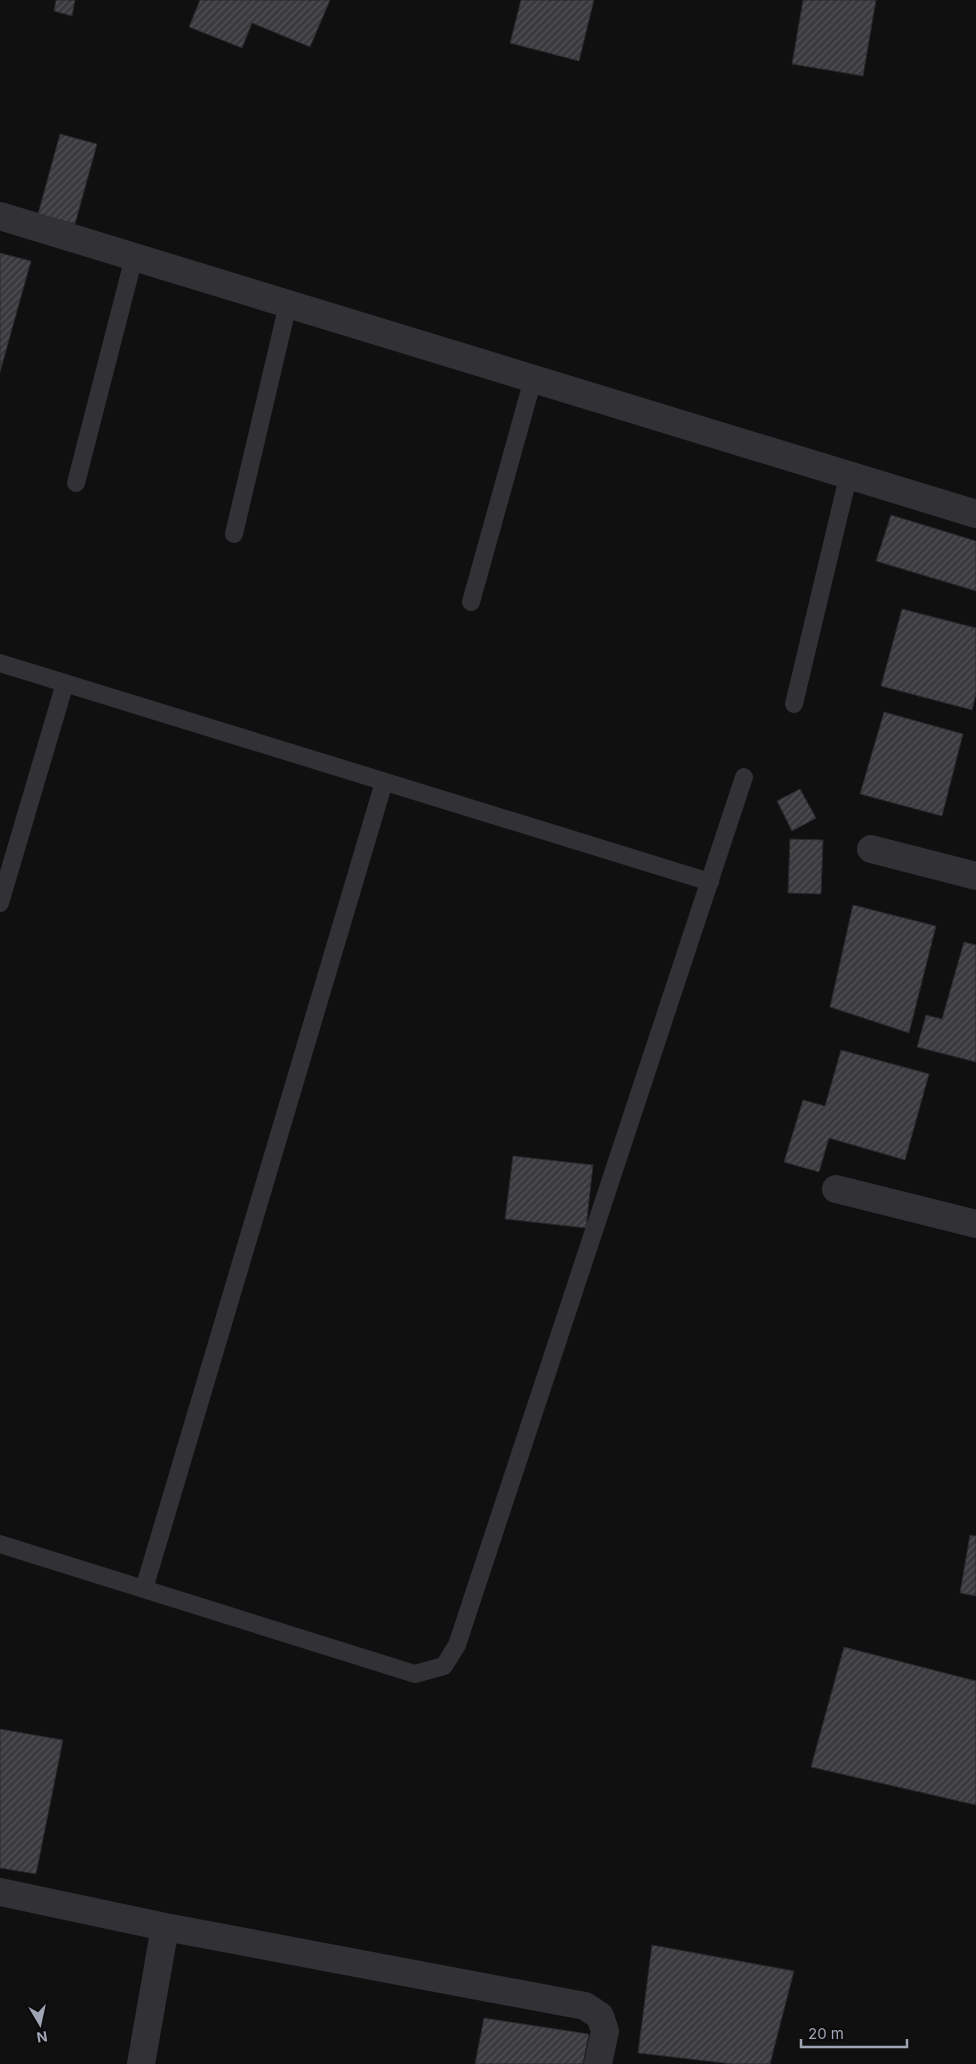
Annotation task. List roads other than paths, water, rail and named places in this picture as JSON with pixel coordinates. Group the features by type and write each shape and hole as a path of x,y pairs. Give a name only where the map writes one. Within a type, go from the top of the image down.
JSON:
{"street":[{"path":"0,216 976,514"},
{"path":"871,849 976,876"},
{"path":"836,1189 976,1224"},
{"path":"0,1892 165,1927 585,2006 600,2016 605,2031 598,2064"},
{"path":"141,2064 165,1927"}],"lane":[{"path":"76,483 134,257"},
{"path":"234,534 288,304"},
{"path":"471,602 533,379"},
{"path":"794,704 848,476"},
{"path":"0,663 710,882"},
{"path":"0,903 65,683"},
{"path":"0,1544 415,1674 444,1666 457,1645 744,777"},
{"path":"144,1589 384,782"}]}
